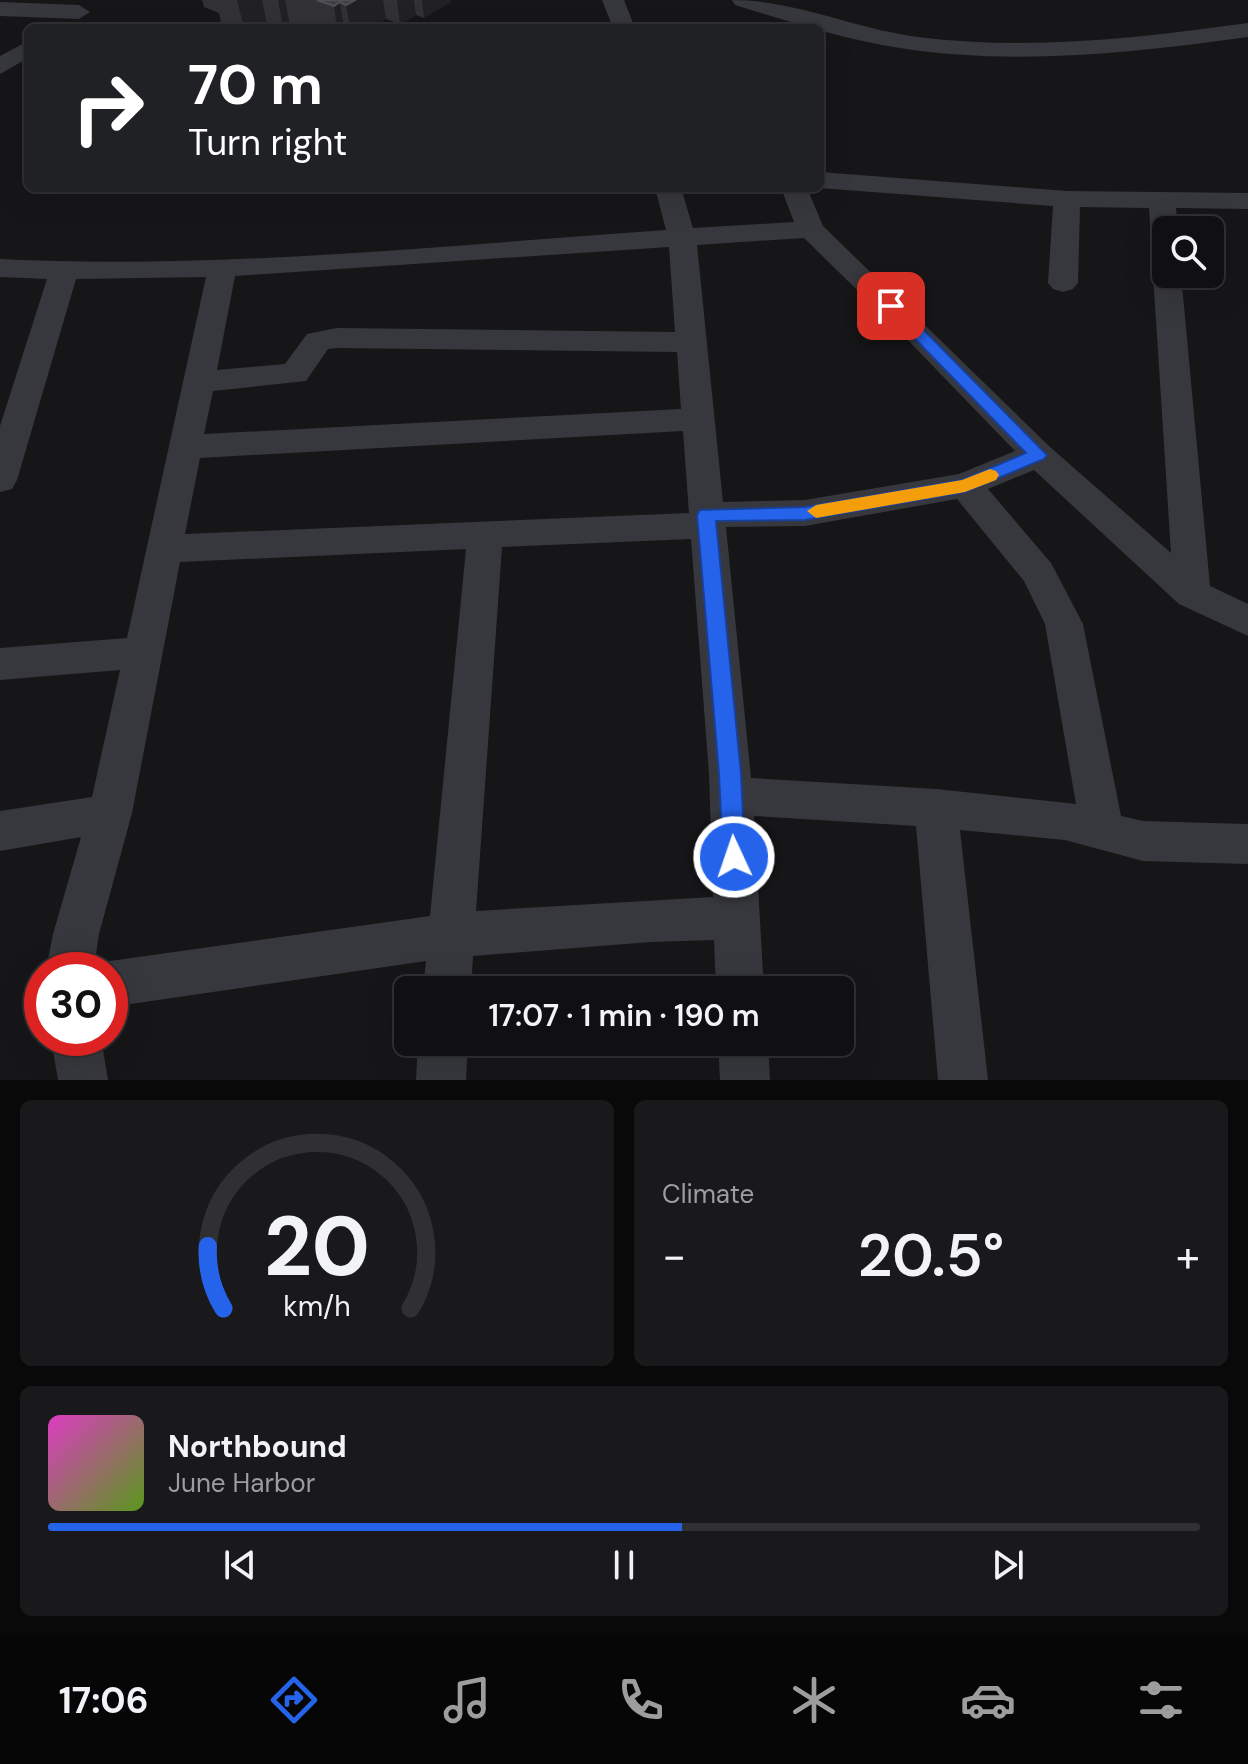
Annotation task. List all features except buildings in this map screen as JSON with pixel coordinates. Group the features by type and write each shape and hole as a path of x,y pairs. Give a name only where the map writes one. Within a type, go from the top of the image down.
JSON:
{"street":[{"path":"62,24 98,0"},
{"path":"613,0 622,24"},
{"path":"743,0 855,31 917,44 995,51 1078,51 1222,34 1246,41"},
{"path":"791,0 909,28 992,36 1116,34 1248,17"},
{"path":"0,9 79,12"},
{"path":"0,67 24,51"},
{"path":"824,180 1067,199 1248,201"},
{"path":"669,192 682,238 731,796 739,976"},
{"path":"796,192 811,229 912,326 1038,455 1192,594 1248,621"},
{"path":"1063,283 1067,199"},
{"path":"1162,202 1163,216"},
{"path":"0,268 64,271 222,268 811,229"},
{"path":"73,952 110,813 222,268"},
{"path":"0,480 64,271"},
{"path":"1168,288 1192,594"},
{"path":"198,382 295,374 318,341 337,338 691,342"},
{"path":"184,447 698,419"},
{"path":"162,549 485,535 805,513 965,485 1038,455"},
{"path":"965,485 1038,573 1064,624 1102,830"},
{"path":"448,976 485,535"},
{"path":"0,664 141,653"},
{"path":"731,796 936,808 1065,821 1143,841 1248,844"},
{"path":"936,808 963,1080"},
{"path":"0,831 110,813"},
{"path":"128,981 452,935 651,920 737,918"},
{"path":"79,1056 83,1080"},
{"path":"441,1080 442,1056"},
{"path":"744,1056 745,1080"}],"slow traffic":[{"path":"816,511 965,485 990,475"}],"route":[{"path":"734,857 730,774 706,515 805,513 965,485 1038,455 891,306"}]}
